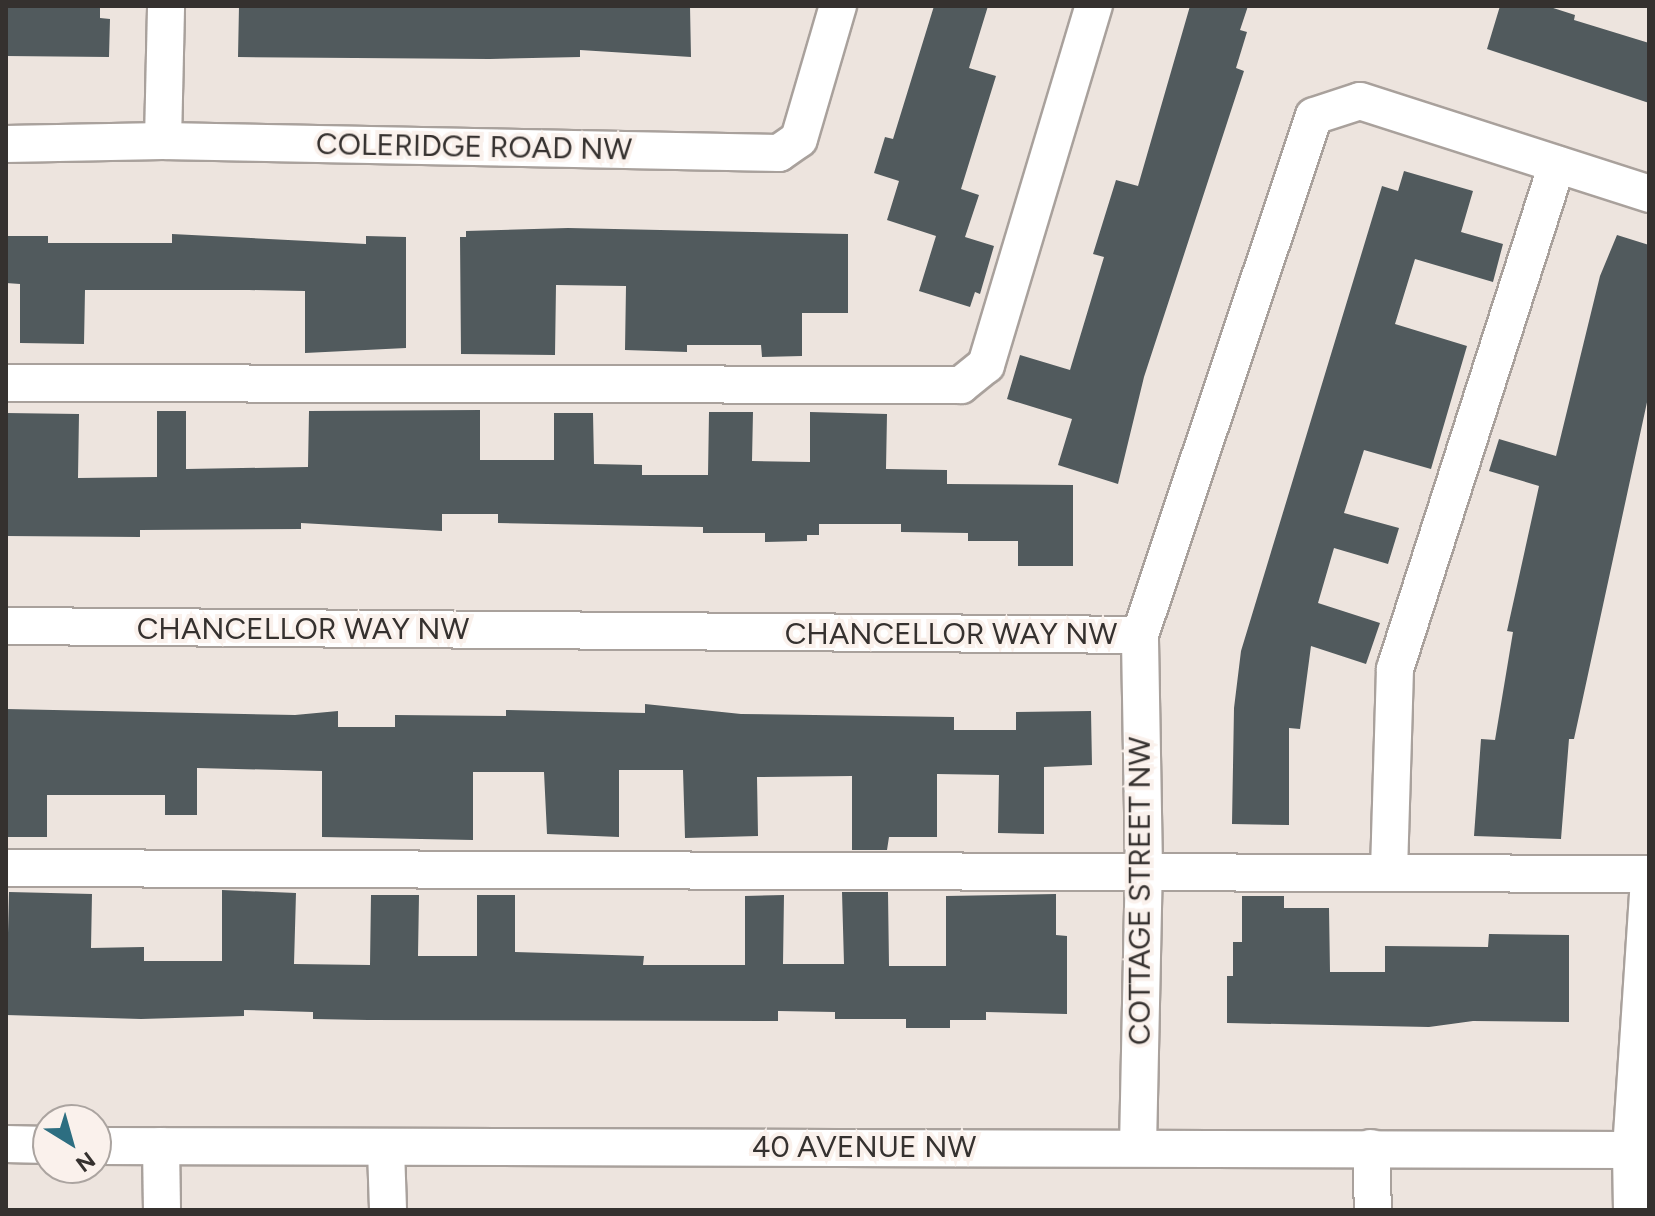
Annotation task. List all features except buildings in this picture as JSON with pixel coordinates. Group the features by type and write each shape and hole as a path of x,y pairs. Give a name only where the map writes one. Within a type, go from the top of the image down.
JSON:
{"street":[{"path":"163,141 166,6"},
{"name":"COLERIDGE ROAD NW","path":"6,144 163,141 779,153 799,139 838,6"},
{"path":"6,383 961,385 986,365 1094,6"},
{"name":"CHANCELLOR WAY NW","path":"6,626 1140,635 1314,116 1360,101 1649,194"},
{"path":"1389,871 1395,669 1557,164"},
{"name":"COTTAGE STREET NW","path":"1138,1147 1144,869 1140,635"},
{"path":"6,868 1144,869 1649,877 1631,1150 1632,1210"},
{"path":"6,1144 32,1145"},
{"name":"40 AVENUE NW","path":"112,1146 1631,1150"},
{"path":"161,1146 162,1210"},
{"path":"1371,1148 1373,1210"},
{"path":"386,1149 388,1210"}]}
